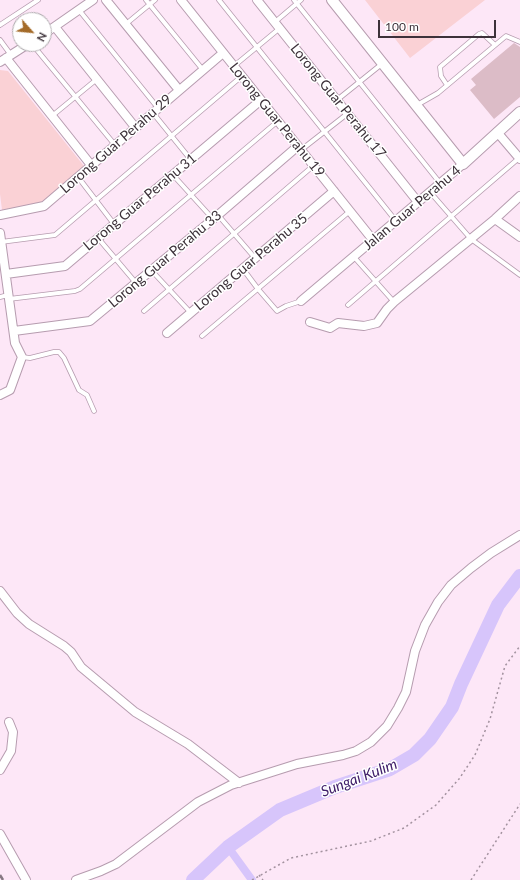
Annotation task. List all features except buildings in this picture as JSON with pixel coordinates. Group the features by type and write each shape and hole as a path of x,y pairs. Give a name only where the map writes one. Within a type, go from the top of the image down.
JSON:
{"street":[{"path":"52,28 93,0"},
{"path":"106,0 179,90"},
{"name":"Lorong Guar Perahu 19","path":"181,0 373,240"},
{"name":"Lorong Guar Perahu 17","path":"257,0 418,202"},
{"path":"332,0 463,164"},
{"path":"55,26 136,127"},
{"path":"15,52 6,58 91,165"},
{"name":"Lorong Guar Perahu 29","path":"0,215 44,206 223,53"},
{"name":"Lorong Guar Perahu 31","path":"6,274 65,266 262,100"},
{"name":"Jalan Guar Perahu 4","path":"301,301 441,183 520,113"},
{"path":"497,132 520,159"},
{"name":"Lorong Guar Perahu 33","path":"14,330 90,321 299,148"},
{"name":"Lorong Guar Perahu 35","path":"167,332 334,191"},
{"path":"310,322 330,328 338,323 364,326 378,323 387,309 394,302 519,199"},
{"path":"495,219 520,237"},
{"path":"0,232 15,343 22,357 10,390 0,395"},
{"path":"76,880 116,864 198,802 239,783 297,764 343,755 371,742 387,726 406,692 415,651 425,625 438,602 451,585 471,568 491,553 520,535"},
{"path":"0,591 3,601 29,624 64,646 71,652 81,666 135,712 188,744 239,783"},
{"path":"0,770 11,751 13,732 9,722"},
{"path":"0,834 26,880"}],"lane":[{"path":"0,25 38,0"},
{"path":"146,0 203,70"},
{"path":"126,24 155,0"},
{"path":"219,0 396,221"},
{"path":"234,66 257,48 296,2 301,0"},
{"path":"296,2 441,183"},
{"path":"79,10 155,110 171,136 191,160"},
{"path":"447,85 441,76 440,67 479,34 482,33 495,45"},
{"path":"417,105 430,99 506,36 520,42"},
{"path":"0,40 6,58"},
{"path":"38,52 115,145"},
{"path":"337,100 383,63"},
{"path":"1,242 55,235 242,76"},
{"path":"52,116 97,79"},
{"path":"299,148 348,114"},
{"path":"0,297 75,291 80,289 278,121"},
{"path":"348,305 520,159"},
{"path":"144,311 314,166"},
{"path":"173,175 191,195 234,234 255,258"},
{"path":"78,177 115,224"},
{"path":"430,192 471,239 520,275"},
{"path":"202,336 350,211"},
{"path":"98,238 136,284"},
{"path":"354,257 394,302"},
{"path":"242,268 277,311 301,301"},
{"path":"152,271 191,313"},
{"path":"22,357 30,358 59,352 64,358 79,390 87,395 94,412"}],"path":[{"path":"253,879 291,858 371,841 404,828 436,805 459,779 475,755 490,719 505,666 520,646"},
{"path":"471,880 520,804"},
{"path":"259,875 263,880"}],"shaded area":[{"path":"365,0 485,0 410,58"},
{"path":"0,70 8,71 84,166 42,203 2,210 0,194"}],"waterway":[{"name":"Sungai Kulim","path":"193,880 228,847 280,810 335,787 390,769 414,755 430,739 452,707 461,684 498,605 520,576"},
{"path":"228,847 252,880"}],"railway":[{"path":"0,875 3,880"}]}
